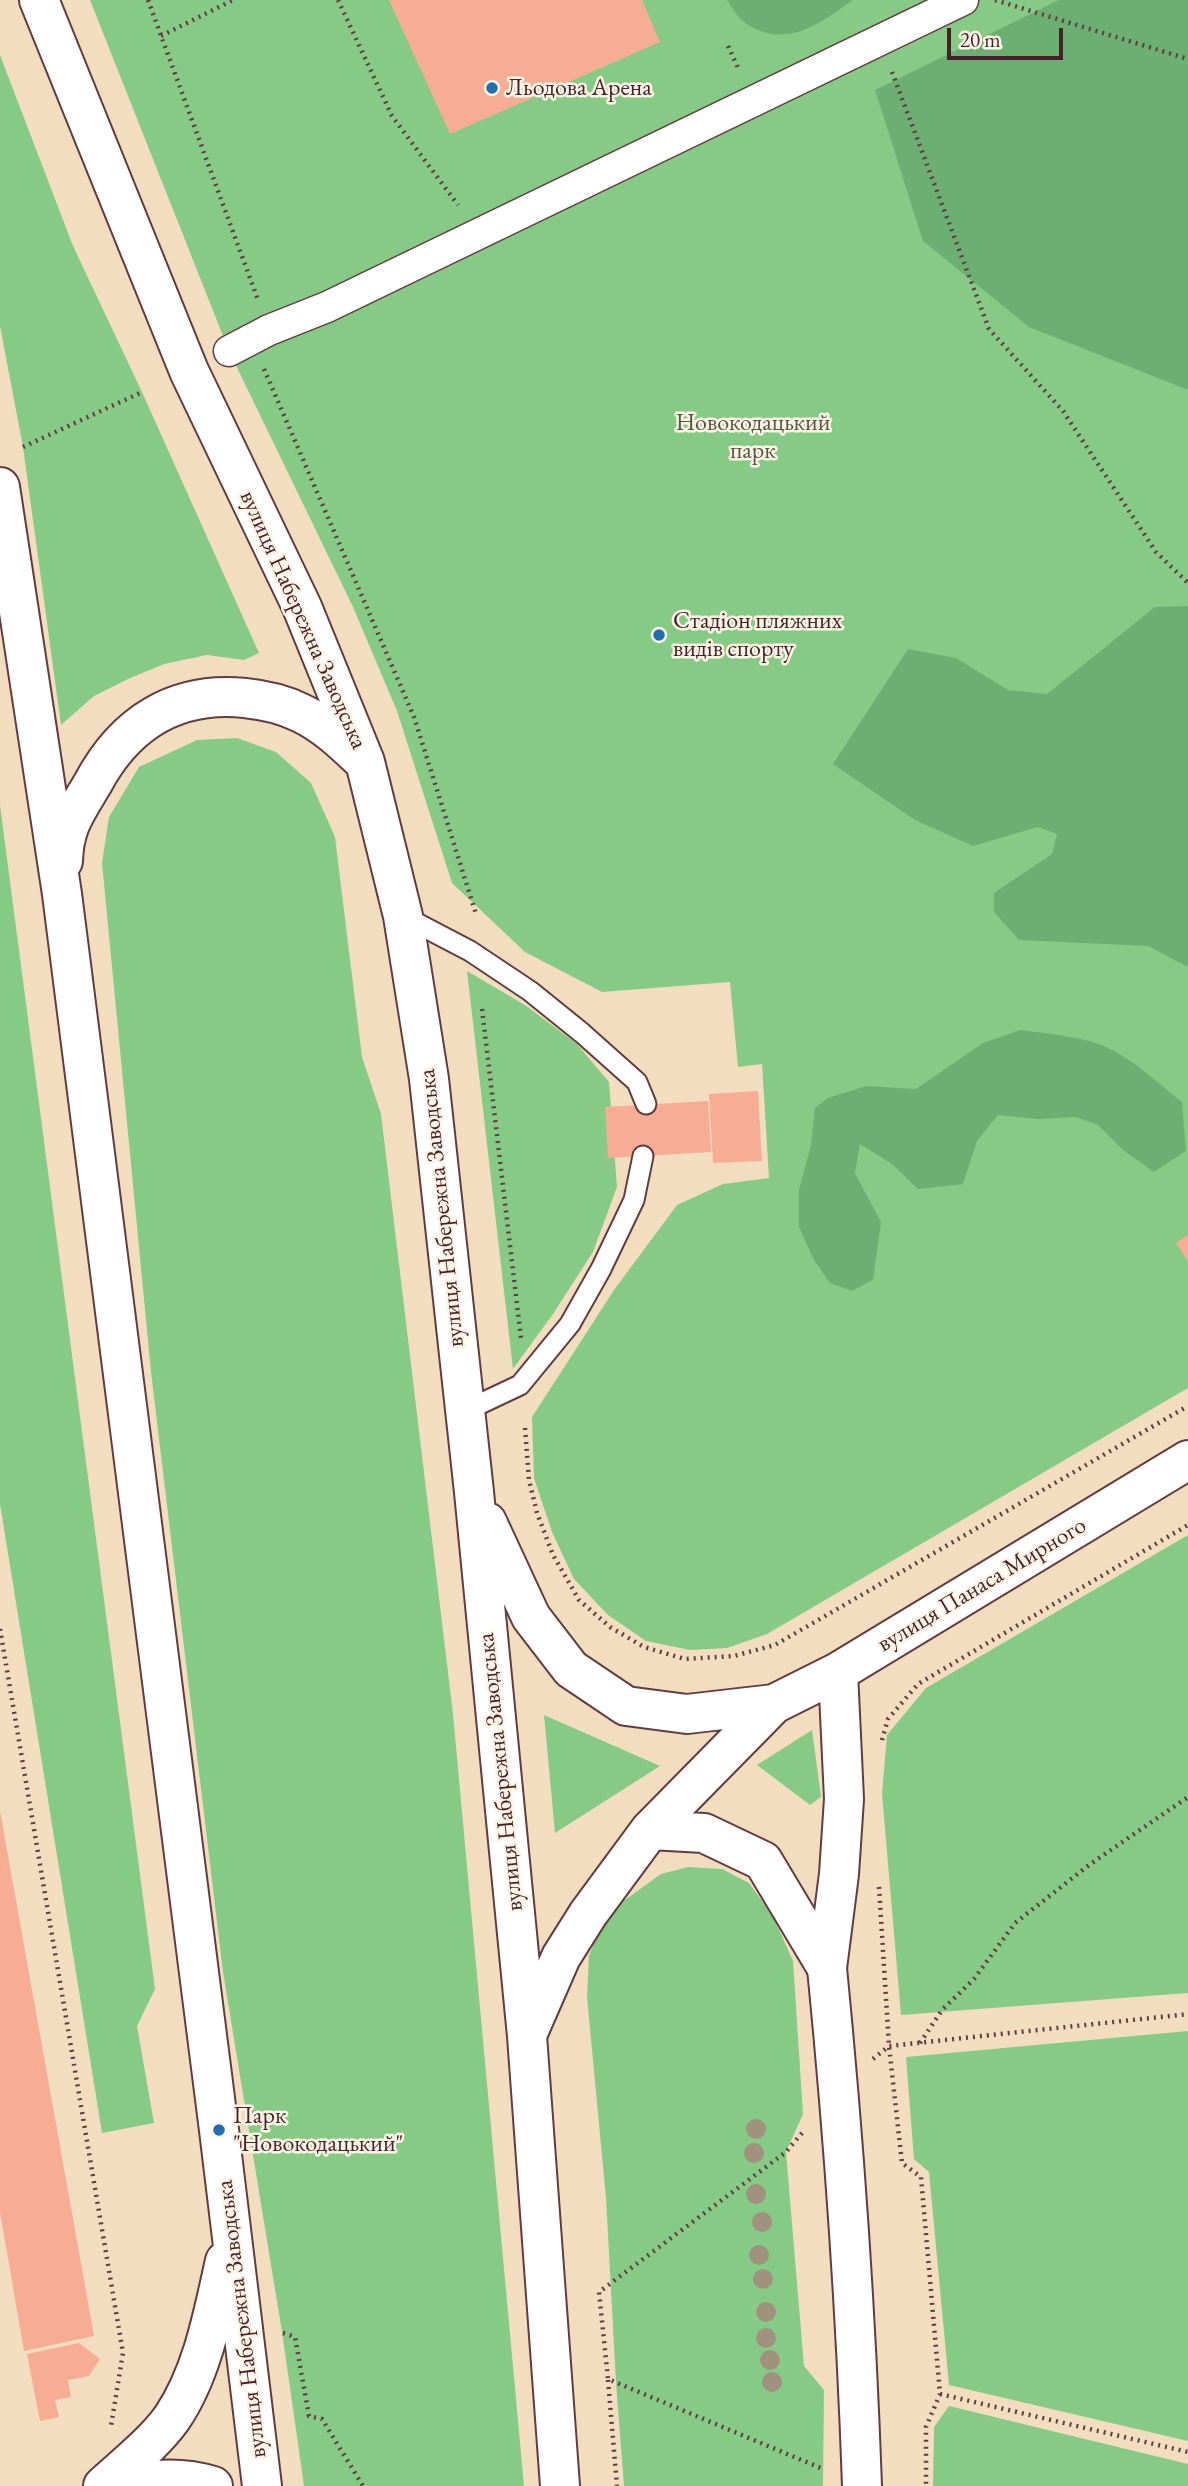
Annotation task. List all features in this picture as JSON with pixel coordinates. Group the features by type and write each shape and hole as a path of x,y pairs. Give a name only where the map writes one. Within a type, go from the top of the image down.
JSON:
{"main road":[{"name":"вулиця Набережна Заводська","path":"39,0 189,371 302,607 365,762 403,916 429,1079 474,1492 527,2036 560,2486"},
{"name":"вулиця Набережна Заводська","path":"0,487 62,894 262,2486"},
{"path":"62,894 64,840 72,817 102,765 129,734 149,718 172,706 220,697 268,701 300,712 328,729 365,762"},
{"name":"вулиця Панаса Мирного","path":"774,1704 838,1672 1188,1461"},
{"path":"474,1492 531,1617 571,1669 626,1706 687,1714 774,1704"},
{"path":"838,1672 844,1799 839,1874 827,1968 839,2087 858,2371 849,2480"},
{"path":"527,2036 561,1957 588,1914 650,1830 774,1704"},
{"path":"650,1830 704,1833 763,1861 827,1968"},
{"path":"103,2486 170,2420 186,2395 206,2337 231,2235"},
{"path":"112,2486 192,2479 213,2486"}],"street":[{"path":"250,340 327,307 963,0"}],"lane":[{"path":"403,916 470,951 530,991 582,1032 637,1082 646,1104"},
{"path":"465,1411 520,1385 570,1324 601,1269 634,1200 643,1156"}],"path":[{"path":"148,0 161,36 250,340 414,717 476,914"},
{"path":"161,36 233,0"},
{"path":"338,0 392,116 480,234"},
{"path":"994,0 1188,59"},
{"path":"881,41 989,329 1063,411 1156,552 1188,583"},
{"path":"23,447 142,392"},
{"path":"482,1009 521,1339"},
{"path":"525,1428 529,1480 537,1513 553,1555 579,1600 610,1627 644,1647 685,1659 734,1656 775,1645 1188,1406"},
{"path":"880,1746 888,1719 918,1684 1188,1525"},
{"path":"0,1629 123,2353 111,2430"},
{"path":"919,2044 942,2010 974,1979 1015,1923 1089,1865 1188,1797"},
{"path":"879,1881 888,2046 902,2163 921,2177 940,2394 926,2427 926,2486"},
{"path":"617,2486 599,2292 786,2152 839,2087 888,2046 1188,2014"},
{"path":"608,2379 849,2480"},
{"path":"940,2394 1188,2452"}],"green space":[{"name":"Новокодацький парк","path":"90,0 1188,0 1188,1388 767,1634 727,1648 690,1650 646,1641 608,1615 574,1579 552,1532 534,1478 532,1417 614,1290 677,1205 723,1184 769,1178 762,1064 738,1067 730,982 602,992 525,952 452,883 397,711 353,607 229,351"},
{"path":"727,0 853,0 827,18 801,31 774,34 744,22"},
{"path":"1059,0 1188,0 1188,390 1029,327 923,241 875,90"},
{"path":"0,55 73,246 259,653 244,660 207,655 164,664 94,696 61,725 23,447 0,326"},
{"path":"1188,606 1188,967 1148,946 1019,940 994,912 994,893 1052,854 1057,834 1038,827 973,846 915,820 833,764 908,649 956,658 1008,690 1047,694 1155,607"},
{"path":"237,738 276,752 311,783 335,837 362,1057 381,1114 453,1714 524,2486 304,2486 282,2332 223,1972 151,1372 102,863 109,817 139,767 197,740"},
{"path":"0,805 155,1989 137,2026 154,2123 102,2133 0,1504"},
{"path":"467,971 525,1005 577,1044 609,1082 617,1187 593,1252 513,1369"},
{"path":"1020,1030 1097,1044 1136,1065 1182,1102 1186,1151 1154,1172 1123,1150 1098,1125 1076,1117 1037,1119 998,1115 977,1141 963,1184 918,1189 892,1164 860,1144 855,1173 881,1222 873,1280 852,1291 830,1283 814,1260 799,1227 799,1190 811,1145 815,1108 828,1098 866,1086 916,1089 983,1043"},
{"path":"1188,1535 1188,1993 901,2015 882,1794 887,1735 926,1688"},
{"path":"544,1715 660,1766 555,1833"},
{"path":"812,1730 821,1797 810,1805 757,1765"},
{"path":"688,1867 722,1869 749,1883 773,1916 793,1961 803,2114 786,2152 804,2366 824,2390 823,2486 624,2486 606,2198 587,1997 589,1956 601,1923 622,1902 661,1874"},
{"path":"1188,2031 1188,2441 949,2385 929,2172 914,2159 906,2057"},
{"path":"949,2406 1188,2464 1188,2486 933,2486 934,2427"}],"building":[{"name":"Льодова Арена","path":"389,0 642,0 660,42 450,134"},
{"path":"758,1091 762,1161 713,1163 709,1094"},
{"path":"708,1101 711,1152 608,1158 605,1107"},
{"path":"1188,1235 1188,1262 1176,1243"},
{"path":"0,1811 94,2336 24,2351 0,2212"},
{"path":"79,2343 100,2359 89,2376 68,2380 71,2397 55,2400 59,2417 40,2421 27,2354"}],"place":[{"name":"Льодова Арена","path":"492,88"},
{"name":"Стадіон пляжних видів спорту","path":"659,635"},
{"name":"Парк \"Новокодацький\"","path":"219,2130"}]}
